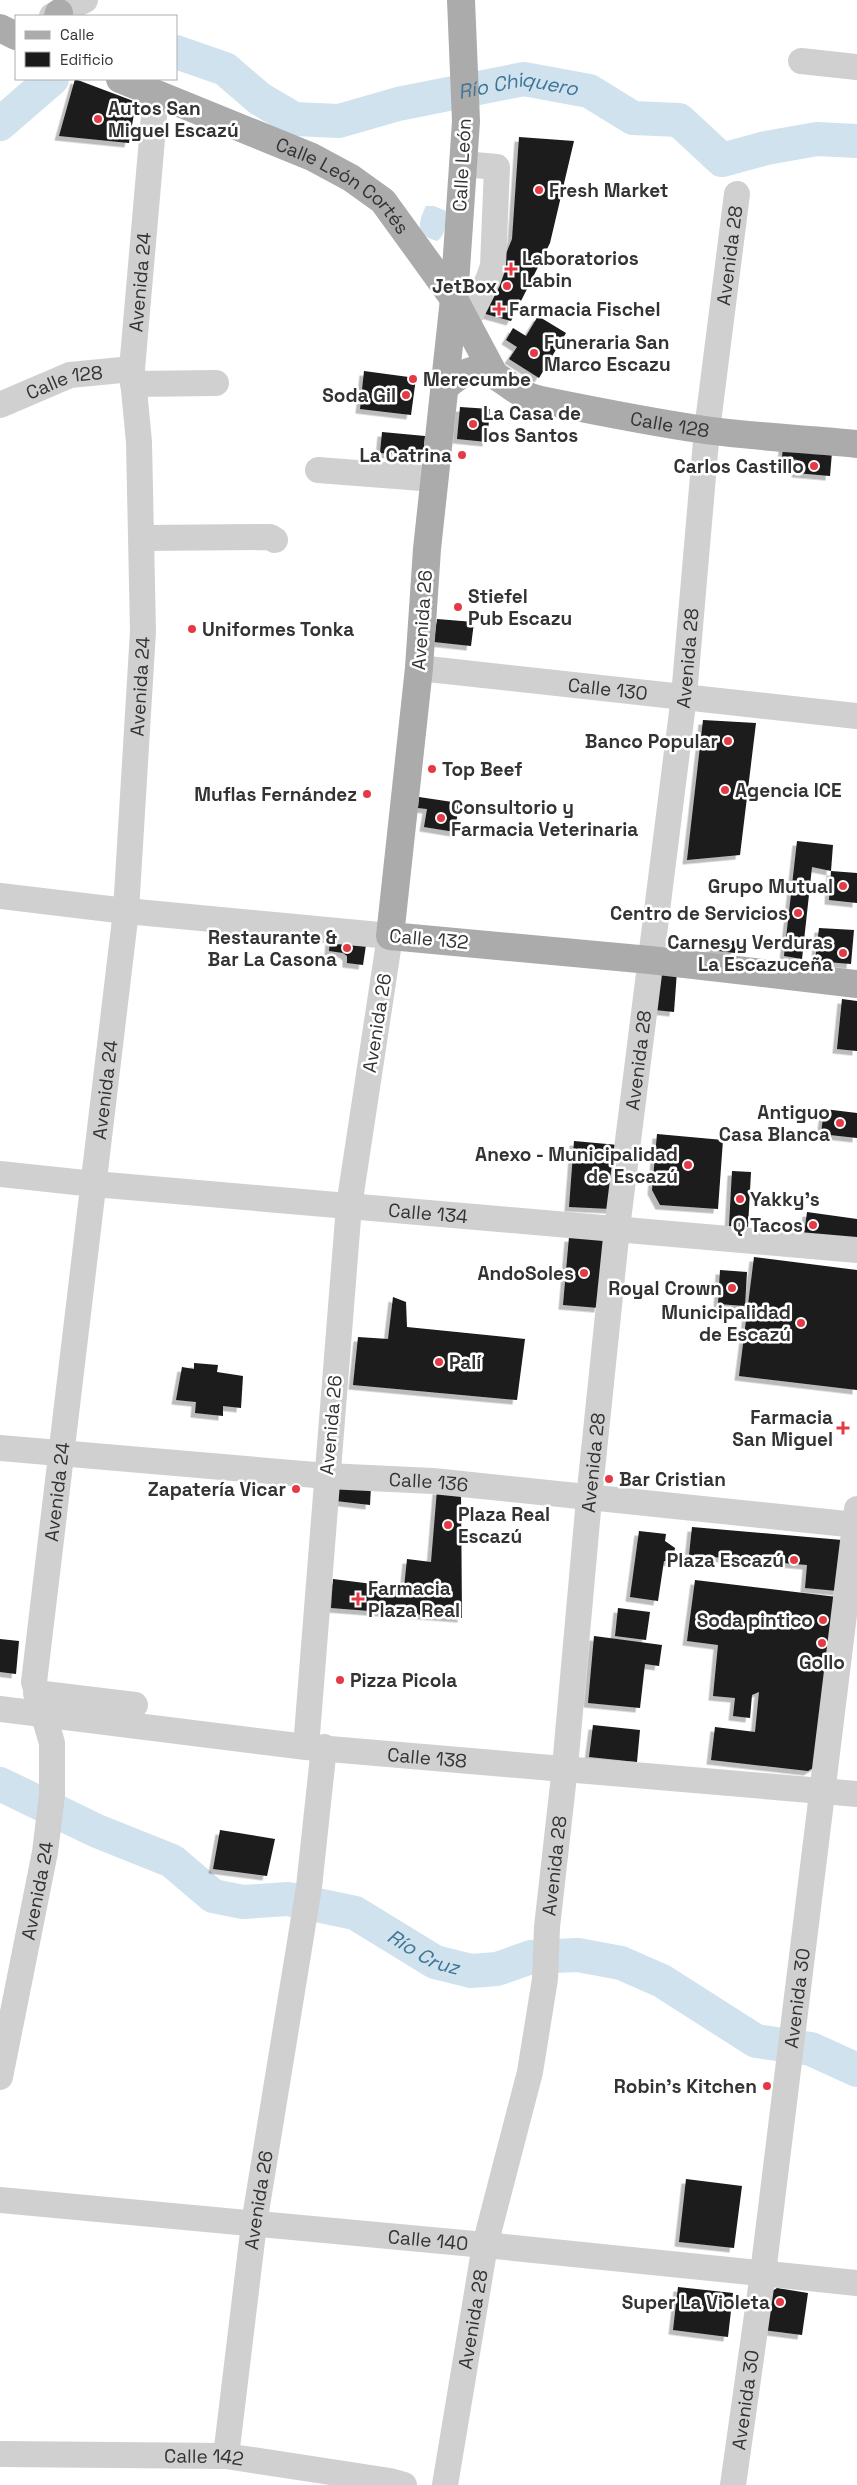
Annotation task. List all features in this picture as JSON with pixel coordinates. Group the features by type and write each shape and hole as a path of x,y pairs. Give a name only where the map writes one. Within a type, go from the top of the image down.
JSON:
{"main road":[{"name":"Calle León","path":"454,299 466,122 461,0"},
{"name":"Calle León Cortés","path":"122,80 312,157 352,178 383,201 454,299 494,374"},
{"path":"420,251 433,254 447,253 458,245"},
{"name":"Avenida 26","path":"390,936 419,668 427,549 454,299"},
{"path":"444,388 466,371 476,370 494,374"},
{"name":"Calle 128","path":"494,374 529,398 707,430 857,444"},
{"name":"Calle 132","path":"390,936 650,960 857,984"}],"street":[{"path":"56,15 85,0"},
{"path":"802,61 857,67"},
{"name":"Avenida 24","path":"0,2077 45,1852 52,1795 52,1743 34,1682 126,912 143,631 139,442 132,376 156,94"},
{"path":"463,164 497,167 493,266 466,324"},
{"name":"Avenida 28","path":"445,2485 485,2245 530,2072 545,1979 547,1927 565,1767 589,1499 617,1228 684,696 707,430 737,194"},
{"name":"Calle 128","path":"0,405 70,375 132,376 216,383"},
{"path":"318,470 435,479"},
{"path":"142,538 270,537 276,540"},
{"name":"Calle 130","path":"419,668 857,716"},
{"name":"Calle 132","path":"0,896 126,912 390,936"},
{"name":"Avenida 26","path":"226,2456 254,2224 309,1887 328,1476 349,1206 390,936"},
{"name":"Calle 134","path":"0,1174 94,1184 857,1250"},
{"name":"Calle 136","path":"0,1448 328,1476 433,1481 589,1499 856,1520"},
{"name":"Avenida 30","path":"733,2485 789,2072 856,1520"},
{"path":"39,1704 134,1705"},
{"name":"Calle 138","path":"0,1709 39,1704 315,1747 565,1767 857,1794"},
{"name":"Calle 140","path":"0,2200 485,2245 857,2283"},
{"name":"Calle 142","path":"0,2454 226,2456 390,2481 404,2485"}],"water":[{"path":"426,206 434,206 446,211 444,232 437,241 425,236 420,228 421,218"}],"building":[{"name":"Autos San Miguel Escazú","path":"75,80 136,102 129,143 59,136"},
{"name":"Fresh Market","path":"519,137 574,141 550,243 511,321 482,313 512,239"},
{"name":"Funeraria San Marco Escazu","path":"538,316 566,333 539,378 509,359 517,347 506,340 513,328 526,336"},
{"path":"364,371 416,378 411,415 360,409"},
{"name":"La Casa de los Santos","path":"460,407 490,409 487,442 457,439"},
{"path":"382,432 425,436 423,457 380,453"},
{"name":"Carlos Castillo","path":"783,446 832,452 830,476 796,473 798,460 782,458"},
{"path":"437,619 474,622 471,646 434,642"},
{"path":"703,720 756,723 740,855 687,860"},
{"name":"Consultorio y Farmacia Veterinaria","path":"419,797 459,803 455,832 424,827 427,809 418,808"},
{"name":"Centro de Servicios","path":"797,841 833,845 831,871 812,867 802,959 784,956"},
{"name":"Grupo Mutual","path":"831,871 857,873 857,903 829,900"},
{"path":"819,928 854,930 851,964 815,961"},
{"name":"Restaurante & Bar La Casona","path":"330,937 366,945 363,965 347,963 347,956 343,953 329,951"},
{"path":"711,939 737,941 735,953 710,950"},
{"path":"658,970 677,971 674,1012 655,1010"},
{"path":"842,999 857,1001 857,1051 837,1049"},
{"name":"Antiguo Casa Blanca","path":"824,1109 857,1113 857,1138 821,1134"},
{"name":"Anexo - Municipalidad de Escazú","path":"657,1134 723,1140 718,1209 660,1205 652,1190"},
{"path":"574,1141 618,1145 611,1209 569,1207"},
{"name":"Yakky's","path":"732,1171 751,1172 748,1227 729,1226"},
{"path":"807,1212 857,1219 857,1241 804,1235"},
{"name":"AndoSoles","path":"569,1237 605,1240 599,1308 563,1305"},
{"name":"Municipalidad de Escazú","path":"754,1257 857,1270 857,1390 739,1376"},
{"name":"Royal Crown","path":"720,1270 747,1272 745,1306 718,1304"},
{"name":"Palí","path":"393,1297 406,1302 407,1327 525,1339 517,1400 353,1385 358,1337 388,1339"},
{"path":"194,1363 218,1365 217,1372 243,1376 241,1408 223,1406 223,1416 195,1413 196,1402 176,1400 182,1367 194,1369"},
{"path":"338,1484 371,1486 370,1505 336,1501"},
{"name":"Plaza Real Escazú","path":"437,1490 461,1492 462,1618 331,1608 333,1579 404,1588 407,1559 431,1562"},
{"name":"Plaza Escazú","path":"692,1527 842,1540 838,1591 805,1588 807,1565 689,1555"},
{"path":"639,1531 666,1534 665,1541 675,1548 673,1562 664,1561 658,1601 630,1597"},
{"path":"695,1580 837,1597 818,1765 808,1771 711,1760 715,1727 755,1732 759,1692 752,1695 750,1718 733,1716 735,1698 713,1696 718,1645 687,1641"},
{"path":"618,1608 650,1612 646,1640 615,1636"},
{"path":"594,1636 662,1645 659,1666 645,1664 640,1708 588,1703"},
{"path":"0,1639 19,1641 16,1674 0,1672"},
{"path":"593,1725 640,1730 637,1762 589,1757"},
{"path":"220,1830 275,1839 267,1876 213,1869"},
{"path":"686,2179 742,2186 734,2248 679,2242"},
{"path":"678,2287 733,2293 728,2337 673,2330"},
{"path":"777,2288 808,2293 802,2335 763,2330 769,2293"}],"waterway":[{"name":"Río Chiquero","path":"178,53 225,69 260,99 294,119 339,121 398,104 524,79 589,91 633,118 679,120 722,160 766,148 817,139 857,141"},
{"name":"Río Chiquero","path":"0,124 51,80"},
{"name":"Río Cruz","path":"0,1784 97,1831 172,1861 213,1896 243,1902 288,1899 355,1913 435,1962 471,1971 497,1969 531,1957 578,1955 621,1963 662,1981 756,2041 811,2049 857,2070"}],"place":[{"name":"Autos San Miguel Escazú","path":"98,119"},
{"name":"Fresh Market","path":"539,190"},
{"name":"Laboratorios Labin","path":"511,269"},
{"name":"JetBox","path":"507,286"},
{"name":"Farmacia Fischel","path":"499,309"},
{"name":"Funeraria San Marco Escazu","path":"534,353"},
{"name":"Merecumbe","path":"413,379"},
{"name":"Soda Gil","path":"406,395"},
{"name":"La Casa de los Santos","path":"473,424"},
{"name":"La Catrina","path":"462,455"},
{"name":"Carlos Castillo","path":"814,466"},
{"name":"Stiefel Pub Escazu","path":"458,607"},
{"name":"Uniformes Tonka","path":"192,629"},
{"name":"Banco Popular","path":"728,741"},
{"name":"Top Beef","path":"432,769"},
{"name":"Agencia ICE","path":"725,790"},
{"name":"Muflas Fernández","path":"367,794"},
{"name":"Consultorio y Farmacia Veterinaria","path":"441,818"},
{"name":"Grupo Mutual","path":"843,886"},
{"name":"Centro de Servicios","path":"798,913"},
{"name":"Restaurante & Bar La Casona","path":"347,948"},
{"name":"Carnes y Verduras La Escazuceña","path":"843,953"},
{"name":"Antiguo Casa Blanca","path":"840,1123"},
{"name":"Anexo - Municipalidad de Escazú","path":"688,1165"},
{"name":"Yakky's","path":"740,1199"},
{"name":"Q Tacos","path":"813,1225"},
{"name":"AndoSoles","path":"584,1273"},
{"name":"Royal Crown","path":"732,1288"},
{"name":"Municipalidad de Escazú","path":"801,1323"},
{"name":"Palí","path":"439,1362"},
{"name":"Farmacia San Miguel","path":"843,1428"},
{"name":"Bar Cristian","path":"609,1479"},
{"name":"Zapatería Vicar","path":"296,1489"},
{"name":"Plaza Real Escazú","path":"448,1525"},
{"name":"Plaza Escazú","path":"794,1560"},
{"name":"Farmacia Plaza Real","path":"358,1599"},
{"name":"Soda pintico","path":"823,1620"},
{"name":"Gollo","path":"822,1643"},
{"name":"Pizza Picola","path":"340,1680"},
{"name":"Robin's Kitchen","path":"767,2086"},
{"name":"Super La Violeta","path":"780,2302"}]}
